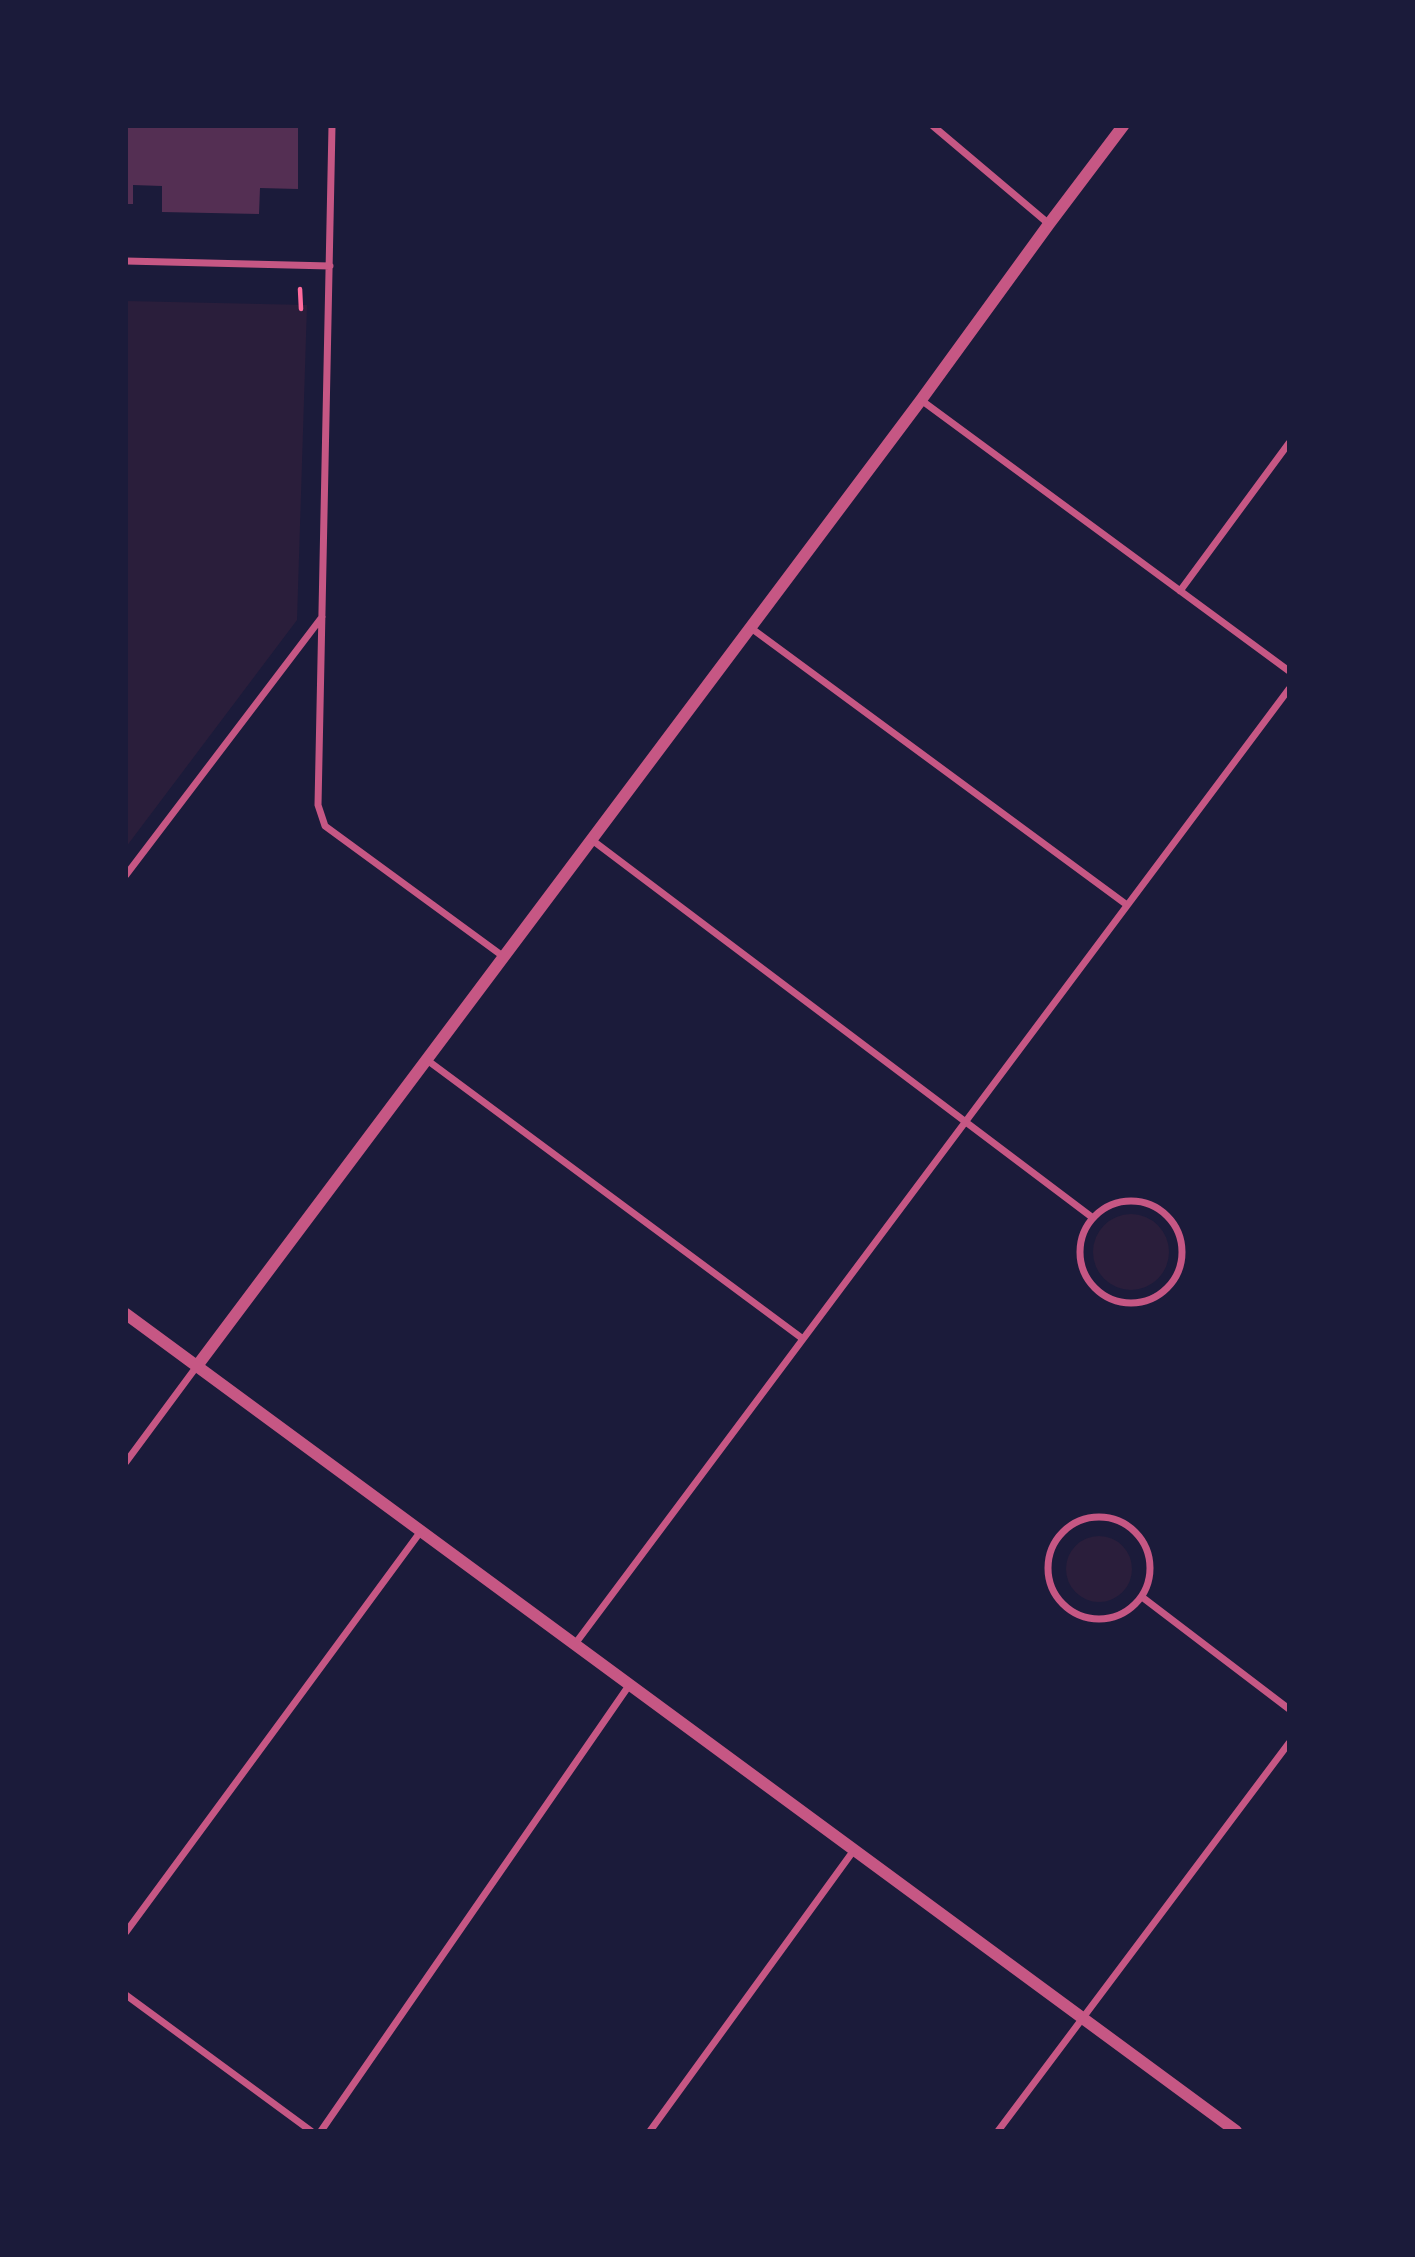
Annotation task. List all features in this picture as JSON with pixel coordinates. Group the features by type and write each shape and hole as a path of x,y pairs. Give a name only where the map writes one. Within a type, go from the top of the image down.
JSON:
{"street":[{"path":"332,126 318,805 325,826 504,957"},
{"path":"933,126 1049,224"},
{"path":"126,1462 751,628 1123,126"},
{"path":"126,261 330,266"},
{"path":"921,400 1289,671"},
{"path":"1180,590 1289,443"},
{"path":"126,875 322,617"},
{"path":"751,628 1127,905"},
{"path":"575,1644 1289,689"},
{"path":"592,840 1093,1218"},
{"path":"428,1060 803,1339"},
{"path":"1121,1201 1147,1203 1169,1216 1178,1230 1183,1246 1182,1264 1175,1280 1165,1292 1150,1301 1133,1304 1116,1302 1101,1294 1089,1282 1082,1266 1080,1249 1084,1232 1093,1218 1106,1207 1121,1201"},
{"path":"126,1314 1236,2131"},
{"path":"1092,1517 1108,1517 1124,1523 1137,1533 1146,1546 1150,1564 1149,1581 1142,1597 1130,1610 1114,1618 1097,1620 1080,1617 1065,1608 1054,1593 1048,1576 1048,1560 1063,1531 1092,1517"},
{"path":"126,1932 421,1531"},
{"path":"1142,1597 1289,1709"},
{"path":"321,2131 630,1684"},
{"path":"998,2131 1289,1743"},
{"path":"650,2131 854,1850"},
{"path":"126,1995 311,2131"}],"shaded area":[{"path":"126,301 307,305 297,620 126,847"},
{"path":"1124,1214 1138,1214 1152,1220 1163,1231 1169,1252 1166,1267 1158,1279 1138,1290 1124,1290 1110,1284 1099,1273 1093,1259 1093,1245 1099,1231 1110,1220"},
{"path":"1099,1536 1112,1539 1122,1546 1129,1556 1132,1569 1129,1582 1122,1592 1112,1599 1099,1602 1086,1599 1076,1592 1069,1582 1066,1569 1069,1556 1076,1546 1086,1539"}],"building":[{"path":"126,126 298,126 298,189 260,188 259,214 162,212 162,186 133,185 133,204 126,204"}]}
